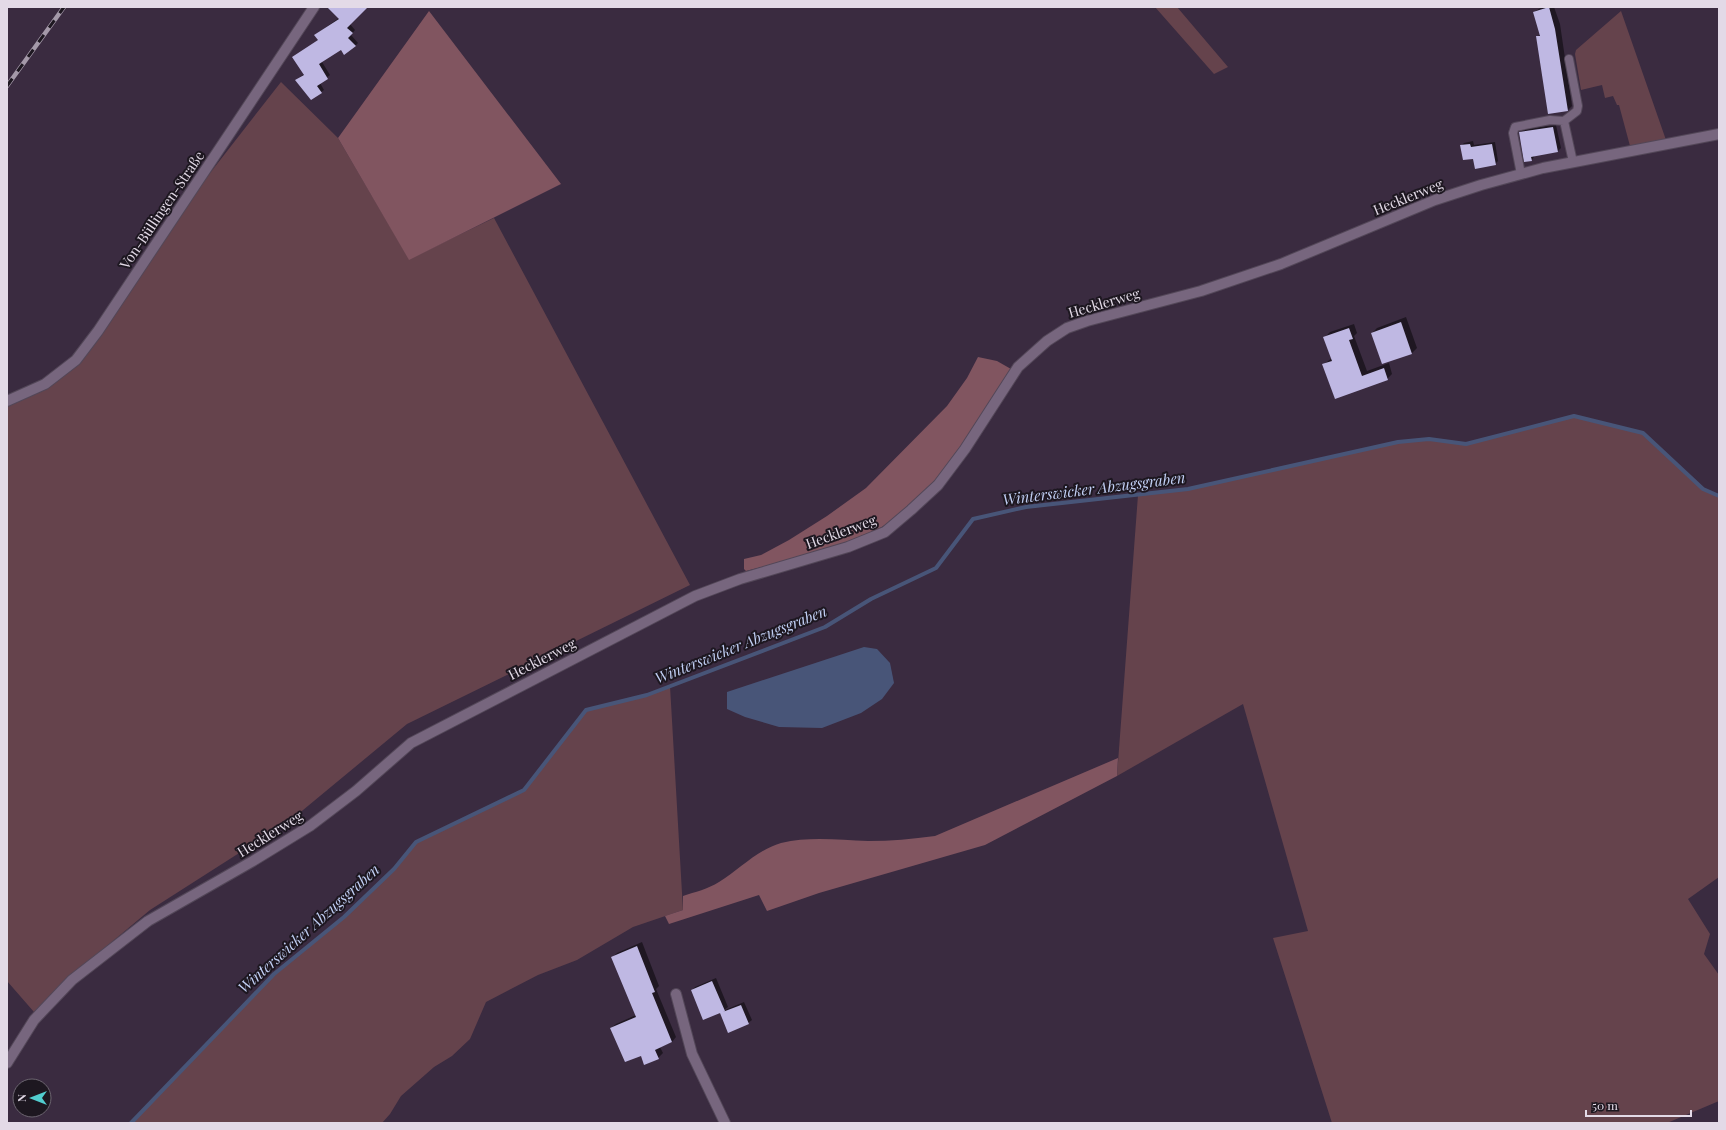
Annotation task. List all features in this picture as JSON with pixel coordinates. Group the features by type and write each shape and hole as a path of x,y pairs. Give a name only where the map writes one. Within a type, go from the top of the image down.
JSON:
{"street":[{"name":"Von-Büllingen-Straße","path":"7,402 45,384 76,360 94,337 314,7"},
{"name":"Hecklerweg","path":"7,1063 34,1020 72,980 103,955 148,921 254,861 310,826 356,791 411,743 695,596 740,579 848,547 885,532 938,485 965,449 1018,367 1047,341 1067,328 1087,321 1201,291 1281,264 1435,200 1521,174 1573,162 1719,134"},
{"path":"676,994 692,1054 725,1123"}],"lane":[{"path":"1521,174 1513,133 1515,128 1550,120 1564,121 1576,111 1578,106 1569,59"},
{"path":"1564,121 1573,162"}],"shaded area":[{"path":"1155,7 1177,7 1228,67 1214,74"},
{"path":"429,11 561,184 409,260 338,138"},
{"path":"1621,11 1666,140 1630,146 1619,105 1617,105 1613,96 1605,98 1602,85 1581,90 1575,54 1576,50"},
{"path":"281,82 338,138 409,259 494,218 690,585 407,724 291,820 150,910 71,976 34,1012 7,981 7,405 77,361 203,182"},
{"path":"978,357 997,361 1011,369 967,438 951,460 934,482 915,501 894,519 871,533 842,546 746,571 744,569 744,559 761,555 789,540 827,516 866,488 947,406 967,378"},
{"path":"1574,416 1643,433 1703,489 1719,496 1719,877 1688,899 1710,934 1704,954 1719,975 1719,1101 1667,1123 1332,1123 1273,938 1308,931 1243,704 1117,776 1138,495 1188,489 1398,442 1429,439 1466,444"},
{"path":"670,686 683,910 633,927 577,960 538,975 486,1002 470,1039 452,1056 434,1067 401,1096 390,1114 382,1123 131,1123 274,974 344,917 394,869 416,842 524,790 586,710 647,695"},
{"path":"1118,758 1117,776 985,845 819,893 767,911 759,895 669,924 665,916 683,910 683,896 715,884 727,877 756,855 772,846 792,841 814,839 877,841 935,836"}],"water":[{"path":"864,647 877,649 890,663 894,683 882,699 861,713 822,728 779,727 745,717 727,709 727,692"}],"building":[{"path":"327,7 368,7 347,28 353,33 348,38 356,46 344,55 341,50 319,64 328,79 317,86 322,93 311,100 295,80 304,75 292,57 318,40 314,35 339,19"},
{"path":"1549,7 1555,29 1568,111 1548,114 1536,36 1540,36 1533,12"},
{"path":"1553,127 1558,152 1531,157 1532,161 1524,162 1519,132"},
{"path":"1470,144 1471,147 1492,144 1496,165 1475,169 1473,159 1463,160 1460,145"},
{"path":"1401,322 1412,354 1382,364 1371,333"},
{"path":"1349,328 1353,339 1349,340 1362,376 1384,368 1388,380 1335,399 1322,364 1332,361 1323,337"},
{"path":"637,946 655,992 652,993 672,1042 655,1050 659,1059 644,1065 641,1056 625,1062 610,1028 636,1017 611,957"},
{"path":"712,981 725,1011 703,1020 691,990"},
{"path":"741,1005 749,1024 728,1033 720,1013"}],"waterway":[{"name":"Winterswicker Abzugsgraben","path":"131,1123 274,974 344,917 394,869 416,842 524,790 586,710 647,695 825,627 871,599 936,568 973,519 1026,507 1188,489 1398,442 1429,439 1466,444 1574,416 1643,433 1703,489 1719,496"}],"railway":[{"path":"7,86 64,7"}]}
